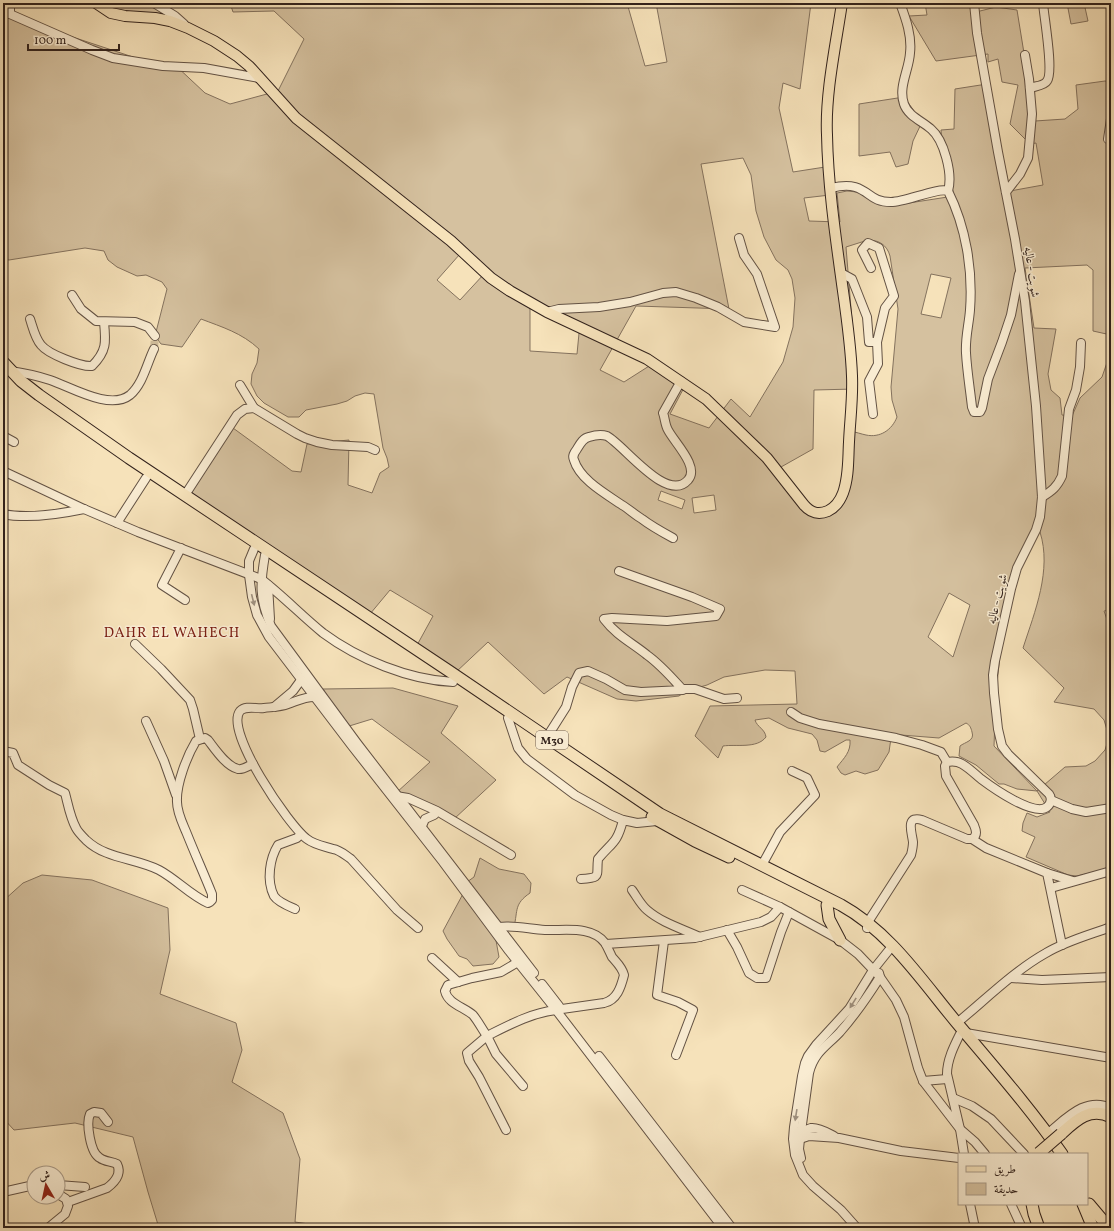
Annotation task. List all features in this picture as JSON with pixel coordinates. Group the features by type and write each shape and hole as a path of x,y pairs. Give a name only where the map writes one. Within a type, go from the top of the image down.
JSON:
{"highway":[{"name":"M30","path":"3,362 16,385 34,400 146,478 265,555 508,718 660,814 881,933 961,1030 1056,1153"},
{"name":"M30","path":"7,370 39,395 129,458 547,737 578,762 657,820 695,841 762,865 841,905 867,925 1000,1073 1061,1153"},
{"path":"827,905 829,919 840,940"},
{"path":"1040,1153 1085,1115 1097,1113 1105,1114 1111,1109"},
{"path":"1025,1205 1032,1228"},
{"path":"1032,1205 1039,1228"},
{"path":"1087,1205 1093,1228"},
{"path":"1087,1205 1099,1228"},
{"path":"1088,1205 1105,1223 1111,1225"}],"main road":[{"path":"96,3 111,12 125,16 155,18 170,21 214,41 237,56 296,118 451,241 491,278 510,291 547,312 647,359 681,381 706,399 767,458 810,511 822,513 836,506 843,494 846,483 852,376 850,344 831,188 826,133 842,3"}],"street":[{"path":"10,3 6,12 113,58 163,66 204,68 259,78"},
{"path":"154,3 175,16 188,28"},
{"path":"900,3 907,22 910,41 910,53 904,76 902,98 909,112 932,129 941,141 949,174 950,182 948,191 961,222 966,245 970,290 970,310 966,353 972,407 974,412 977,413 980,412 982,408 988,379 1008,324 1020,269"},
{"name":"شويت - عاليه","path":"974,3 977,33 1025,301 1036,406 1042,497 1040,517 1036,530 1018,568 1011,588 995,661 993,675 998,729 1002,746 1008,754 1049,794 1051,800"},
{"path":"1030,88 1047,81 1049,75 1043,3"},
{"path":"1006,192 1020,174 1028,158 1032,114 1025,55"},
{"path":"1108,139 1111,119"},
{"path":"831,188 848,186 855,187 878,201 892,202 902,201 940,190 948,191"},
{"path":"547,312 559,309 599,307 630,302 663,293 676,292 718,307 744,322 775,327 757,274 744,255 739,238"},
{"path":"871,268 862,250 868,243 879,248 894,296 885,308 877,342 878,364 869,381 874,414"},
{"path":"841,273 852,279 867,317 869,342 877,342"},
{"path":"72,295 81,309 96,321 134,322 148,328 155,336"},
{"path":"30,319 38,340 42,346 69,360 86,366 92,366 103,353 106,336 104,322"},
{"path":"1042,497 1053,491 1058,486 1062,476 1070,409 1076,390 1080,367 1080,343"},
{"path":"7,370 50,380 89,396 112,400 129,395 135,389 144,373 154,349"},
{"path":"673,538 642,520 624,505 601,491 583,475 573,459 580,443 586,437 600,435 607,436 646,471 666,484 680,486 688,481 691,475 690,466 668,430 663,413 681,381"},
{"path":"240,385 254,408 297,434 311,440 343,446 368,447 375,450"},
{"path":"185,495 237,415 245,409 254,408"},
{"path":"3,436 14,442"},
{"path":"5,470 84,509 261,579 277,591 324,633 336,642 360,655 398,671 420,678 453,682"},
{"path":"117,523 146,478"},
{"path":"3,514 39,515 64,513 84,509"},
{"path":"181,548 162,585 186,600"},
{"path":"254,548 249,562 249,575 252,597 257,615 263,628 314,697 396,798 422,826 499,927 518,962 559,1010"},
{"path":"265,555 261,579 264,610 271,626 281,641 396,798 511,949 682,1169 732,1228"},
{"path":"619,571 692,597 720,609 716,616 687,620 667,621 612,618 604,620 610,628 624,640 648,655 681,689"},
{"path":"268,585 271,626"},
{"path":"135,644 161,668 190,700 200,739"},
{"path":"547,737 566,707 578,673 588,672 606,679 625,690 642,692 695,689 724,699 737,698"},
{"path":"274,707 293,691 301,680"},
{"path":"314,697 306,697 287,705 260,709 242,709 239,713 237,725 238,731 253,764 265,785 301,834 313,843 343,852 397,910 418,928"},
{"path":"791,712 800,718 819,724 896,738 941,752 947,762 945,766 946,776 976,830 976,835 972,839"},
{"path":"508,718 518,748 527,759 575,795 623,820 637,823 657,820"},
{"path":"3,751 12,753 18,765 65,793 76,830 90,844 106,853 148,865 159,870 200,899 210,902 212,900 212,894 178,810 177,796 164,761 146,721"},
{"path":"177,796 188,756 196,741 200,739 205,738 208,740 230,765 238,769 253,764"},
{"path":"947,762 953,761 963,764 1007,796 1030,808 1038,810 1044,809 1049,805 1051,800 1072,809 1086,812 1111,808"},
{"path":"762,865 780,832 815,795 807,778 792,771"},
{"path":"396,798 425,809 446,821 458,825"},
{"path":"396,798 408,798 432,808 458,825 511,855"},
{"path":"422,826 428,817 434,815"},
{"path":"580,879 593,878 597,875 598,859 615,842 620,834 623,820"},
{"path":"867,925 911,855 913,845 910,826 912,822 916,820 922,820 967,839 972,839 986,848 1047,873 1073,881"},
{"path":"295,910 275,896 271,881 271,860 278,845 297,838 301,834"},
{"path":"1051,888 1111,871"},
{"path":"1047,873 1062,945"},
{"path":"632,890 642,905 653,914 700,937"},
{"path":"742,890 780,907 840,940 875,967 896,1000 904,1017 923,1081 960,1129 975,1142 984,1153"},
{"path":"606,944 664,941 700,937 761,922 771,917 780,907"},
{"path":"727,930 749,973 757,978 766,978 789,912"},
{"path":"499,927 507,926 544,930 586,931 599,937 606,944 613,958 621,967 624,975 616,996 610,1001 559,1010 544,1011 521,1019 487,1036 467,1053 469,1061 479,1077 506,1130"},
{"path":"964,1153 953,1098 947,1079 948,1065 961,1030 1011,978 1038,958 1062,945 1111,927"},
{"path":"664,941 657,995 678,1002 693,1010 676,1055"},
{"path":"857,1228 841,1210 813,1186 803,1175 796,1158 802,1076 808,1056 848,1009 875,967 889,950"},
{"path":"432,958 458,982"},
{"path":"518,962 501,972 448,985 445,991 452,1002 474,1016 487,1036 496,1054 523,1086"},
{"path":"863,1228 845,1207 816,1183 808,1172 800,1154 797,1135 804,1111 809,1073 814,1058 820,1050 840,1032 870,994 880,977"},
{"path":"1011,978 1042,980 1111,977"},
{"path":"961,1030 1111,1058"},
{"path":"923,1081 947,1079"},
{"path":"953,1098 972,1106 991,1119 1023,1153"},
{"path":"1047,1134 1078,1109 1085,1106 1098,1105 1111,1109"},
{"path":"804,1111 812,1128"},
{"path":"68,1202 101,1191 111,1185 119,1174 120,1170 117,1164 100,1159 96,1155 92,1146 89,1121 90,1114 94,1112 101,1113 108,1122"},
{"path":"797,1135 812,1128 821,1130 838,1138"},
{"path":"797,1135 838,1138 901,1151 958,1158"},
{"path":"682,1169 723,1228"},
{"path":"66,1186 85,1187"},
{"path":"3,1192 26,1187"},
{"path":"48,1228 65,1214 68,1206 66,1199"},
{"path":"970,1205 975,1228"},
{"path":"1012,1205 1022,1228"},
{"path":"1016,1214 1017,1205"}],"green space":[{"path":"94,3 163,3 157,23"},
{"path":"230,3 627,3 645,66 667,62 656,3 811,3 800,89 783,83 779,108 793,172 825,167 830,195 804,198 809,221 840,222 837,193 847,191 857,192 896,205 954,196 942,143 941,130 954,129 955,89 987,84 1010,191 1043,185 1036,143 1030,144 1010,124 1018,85 1002,82 998,59 988,62 988,54 936,61 909,16 927,15 925,3 970,3 972,13 996,7 1017,10 1035,121 1065,119 1078,109 1076,85 1105,81 1111,82 1111,335 1093,331 1093,270 1087,265 1025,268 1034,328 1056,329 1048,374 1051,390 1060,398 1062,415 1072,416 1080,398 1102,377 1111,351 1111,610 1104,611 1111,631 1111,868 1077,876 1068,875 1026,857 1035,837 1022,831 1027,813 1037,817 1050,812 1037,791 1017,789 1004,784 999,784 976,765 959,756 960,746 969,741 973,735 971,728 966,723 939,738 897,735 891,738 889,752 878,770 865,774 856,771 845,775 841,773 837,767 848,751 850,740 846,740 825,752 820,751 817,740 812,734 788,728 769,718 755,720 763,730 766,737 762,741 752,745 723,746 718,758 695,736 710,706 797,704 795,671 765,670 724,677 707,685 686,691 679,696 636,701 617,699 567,677 544,694 488,642 455,673 416,647 433,616 390,590 370,614 190,495 233,428 292,471 301,472 307,444 349,440 348,485 372,493 380,473 389,467 383,448 374,394 365,393 337,404 306,410 299,417 288,417 264,403 257,396 251,384 252,374 257,363 259,349 246,339 201,319 182,347 161,344 155,336 167,289 162,282 146,275 137,276 117,267 108,260 104,251 85,248 9,260 3,259 3,14 145,61 174,64 205,93 230,104 278,91 304,39 274,11 233,12","holes":["743,158 751,175 756,211 764,237 776,260 788,270 792,279 795,298 793,327 783,362 750,417 731,399 709,428 670,414 687,382 657,361 624,382 600,370 636,306 729,309 701,164","868,240 876,241 885,246 889,252 898,309 891,387 892,400 897,417 892,426 881,434 871,436 850,431 839,498 825,508 806,508 781,467 813,449 814,390 855,389 852,321 846,247","460,254 484,274 460,300 437,280","931,274 951,278 941,318 921,314","530,301 580,323 577,354 530,351","661,491 685,500 682,509 658,500","714,495 716,510 694,513 692,498","1040,532 1043,546 1043,576 1037,605 1023,648 1064,688 1054,702 1094,709 1104,720 1108,740 1105,750 1095,761 1086,766 1065,767 1037,791 994,746 996,693 1004,617 1033,533","949,593 970,605 953,657 928,637"]},
{"path":"1067,3 1084,3 1088,21 1071,24"},
{"path":"904,97 922,122 913,141 908,164 896,167 890,152 859,156 859,104"},
{"path":"393,688 458,706 441,733 496,780 454,819 396,793 430,762 372,719 346,727 323,689"},
{"path":"480,858 499,869 524,874 531,883 530,893 519,904 514,927 495,935 499,957 493,964 473,966 467,959 459,956 443,931 464,892 467,882 474,877"},
{"path":"42,875 92,880 168,908 170,950 160,994 236,1023 242,1050 232,1082 283,1113 300,1159 295,1222 337,1228 159,1228 133,1137 75,1123 14,1130 3,1118 3,901 23,883"}],"tunnel":[{"path":"154,349 155,336"}],"district":[{"name":"DAHR EL WAHECH","path":"172,632"}]}
